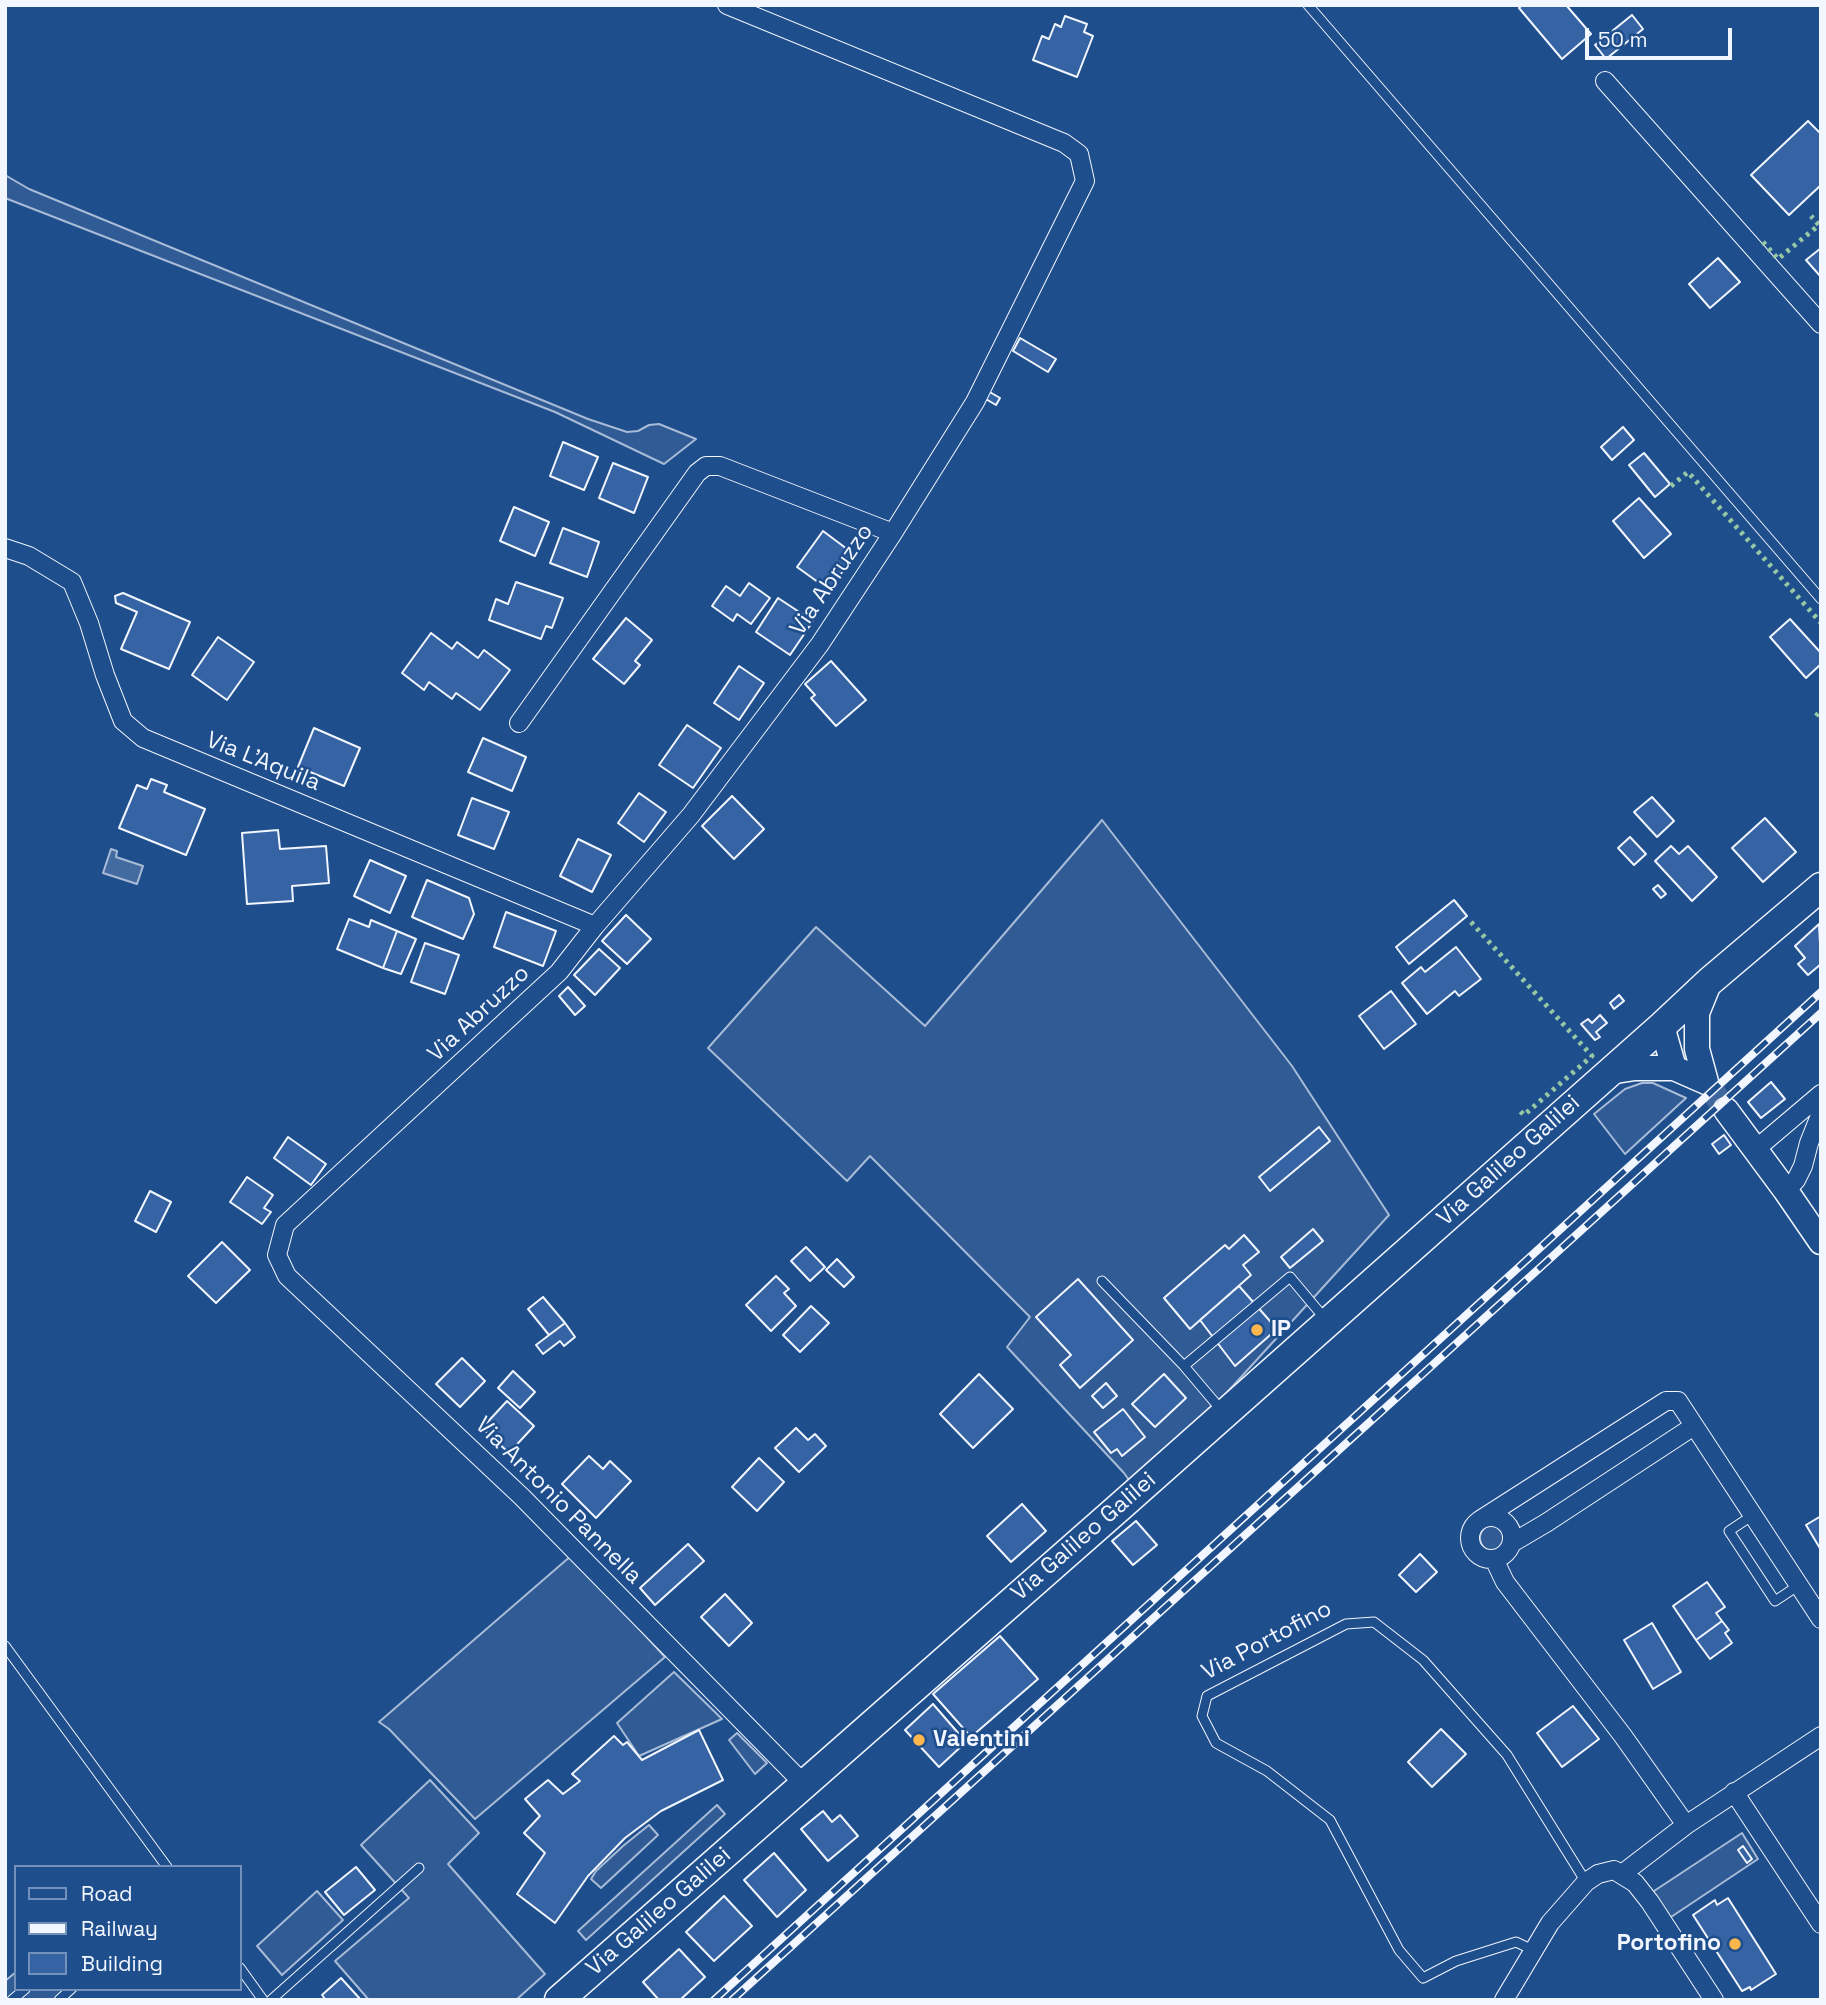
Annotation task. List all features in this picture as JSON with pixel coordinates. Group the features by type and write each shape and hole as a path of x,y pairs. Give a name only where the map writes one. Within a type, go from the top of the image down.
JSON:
{"main road":[{"path":"1710,981 1821,887"},
{"name":"Via Galileo Galilei","path":"559,2000 1710,981"}],"street":[{"name":"Via Abruzzo","path":"277,1255 285,1225 559,972 691,815 820,644 975,402 1085,181 1079,155 1064,143 727,5"},
{"path":"1605,81 1821,324"},
{"path":"519,723 697,473 706,466 720,466 893,533"},
{"name":"Via L'Aquila","path":"5,548 29,556 72,582 123,721 143,738 596,926"},
{"path":"1609,1072 1635,1068 1674,1068 1706,1082 1697,1049 1697,1013 1710,981"},
{"path":"1662,1026 1697,1049"},
{"path":"1662,1026 1674,1068"},
{"path":"1756,1149 1821,1094"},
{"path":"1726,1110 1821,1242"},
{"path":"1786,1191 1803,1166 1821,1113"},
{"name":"Via Antonio Pannella","path":"277,1255 287,1276 522,1497 804,1784"},
{"path":"1694,1426 1512,1543 1506,1554 1494,1559 1481,1557 1472,1547 1473,1526 1480,1520 1667,1401 1678,1401 1821,1619"},
{"path":"1480,1520 1490,1517 1502,1520 1511,1530 1512,1543"},
{"path":"1494,1559 1505,1582 1623,1736 1686,1825"},
{"path":"1622,1874 1686,1825 1821,1736"},
{"path":"1734,1792 1821,1924"},
{"path":"1504,2000 1550,1923 1586,1882 1598,1874 1614,1870 1634,1883 1650,1902 1714,2000"}],"lane":[{"path":"1308,5 1821,599"},
{"path":"1184,1366 1290,1277 1327,1322"},
{"path":"1102,1281 1184,1366 1224,1414"},
{"path":"1753,1515 1729,1531 1767,1590 1775,1601 1799,1585"},
{"name":"Via Portofino","path":"1532,1950 1516,1942 1456,1961 1423,1978 1399,1950 1330,1820 1267,1771 1216,1743 1202,1716 1207,1696 1346,1624 1374,1622 1423,1661 1507,1755 1586,1882"},
{"path":"5,1646 166,1865"},
{"path":"271,2000 419,1868"},
{"path":"242,1971 263,2000"}],"shaded area":[{"path":"5,175 29,189 588,419 627,432 659,424 696,439 664,464 555,412 5,198"},
{"path":"1102,820 1292,1066 1389,1215 1137,1491 1124,1473 1007,1347 1030,1317 870,1156 847,1181 708,1048 816,927 925,1026"},
{"path":"111,849 117,851 116,857 143,866 137,884 103,873"},
{"path":"1642,1083 1653,1083 1686,1098 1625,1154 1594,1114 1625,1089"},
{"path":"1493,1525 1502,1529 1506,1538 1502,1547 1493,1551 1484,1547 1480,1538 1484,1529"},
{"path":"572,1555 665,1657 475,1819 389,1729 379,1722"},
{"path":"674,1672 722,1719 639,1756 617,1723"},
{"path":"737,1733 767,1763 755,1774 729,1740"},
{"path":"430,1780 479,1833 448,1864 545,1974 516,2000 369,2000 335,1961 409,1898 361,1845"},
{"path":"717,1805 725,1814 586,1940 578,1931"},
{"path":"649,1825 658,1835 601,1888 591,1879 596,1871"},
{"path":"1742,1833 1758,1859 1668,1919 1651,1893"},
{"path":"317,1891 343,1920 282,1975 257,1946"},
{"path":"14,1974 14,1991 76,1991 65,2000 5,2000 5,1981"}],"building":[{"path":"1522,5 1566,5 1591,34 1562,59 1519,8"},
{"path":"1632,15 1643,29 1606,59 1595,45"},
{"path":"1065,16 1087,24 1084,32 1093,36 1077,77 1033,60 1042,36 1049,39 1055,24 1061,27"},
{"path":"1808,121 1821,134 1821,185 1789,215 1751,175"},
{"path":"1821,248 1821,277 1806,260"},
{"path":"1718,258 1740,282 1710,308 1689,284"},
{"path":"1020,338 1056,359 1048,372 1013,351"},
{"path":"988,391 1000,398 996,405 984,398"},
{"path":"1623,427 1634,440 1612,460 1601,447"},
{"path":"563,442 598,457 584,490 550,476"},
{"path":"1644,453 1670,484 1655,497 1629,465"},
{"path":"613,463 648,477 634,513 599,498"},
{"path":"1639,498 1671,534 1644,558 1613,521"},
{"path":"514,507 549,522 535,556 500,541"},
{"path":"563,528 599,542 587,577 550,563"},
{"path":"823,531 855,555 829,590 797,567"},
{"path":"516,582 563,598 552,628 546,626 541,639 489,620 496,599 508,604"},
{"path":"749,583 770,598 751,624 737,614 733,621 712,606 726,586 740,596"},
{"path":"123,593 190,622 169,669 121,649 137,612 116,603 115,596"},
{"path":"778,598 813,621 790,655 756,632"},
{"path":"626,618 652,640 635,661 640,665 624,684 593,659"},
{"path":"1790,619 1821,653 1821,664 1806,678 1770,637"},
{"path":"431,633 452,649 457,642 478,658 484,650 510,670 480,710 456,693 452,699 429,682 424,690 402,673"},
{"path":"218,637 254,662 227,700 192,675"},
{"path":"831,661 866,700 836,726 811,698 815,695 805,684"},
{"path":"739,666 764,683 739,720 714,703"},
{"path":"687,725 721,748 693,788 659,765"},
{"path":"314,728 360,748 344,786 298,767"},
{"path":"483,738 526,757 512,791 468,772"},
{"path":"151,779 167,785 164,792 205,809 186,855 119,828 137,785 147,789"},
{"path":"639,793 666,812 644,842 618,823"},
{"path":"732,796 764,829 734,859 702,826"},
{"path":"1652,797 1674,821 1657,837 1634,812"},
{"path":"472,798 509,812 494,849 458,835"},
{"path":"1765,818 1796,852 1763,882 1732,848"},
{"path":"278,830 280,849 326,846 329,883 292,886 293,901 247,904 242,833"},
{"path":"1630,837 1646,854 1634,865 1618,848"},
{"path":"578,839 611,855 592,892 560,876"},
{"path":"1671,846 1679,854 1688,846 1717,877 1692,901 1655,861"},
{"path":"370,860 406,876 390,913 354,896"},
{"path":"427,880 469,898 474,914 463,939 412,917"},
{"path":"1658,885 1666,894 1661,898 1653,889"},
{"path":"1454,900 1467,916 1409,964 1396,947"},
{"path":"506,912 556,931 543,966 494,947"},
{"path":"626,915 651,939 627,964 602,941"},
{"path":"349,919 369,927 371,920 397,931 383,968 337,949"},
{"path":"1819,924 1821,964 1808,975 1798,964 1805,958 1795,946"},
{"path":"397,931 416,939 401,974 383,968"},
{"path":"425,943 459,955 445,994 411,982"},
{"path":"1456,947 1481,979 1459,996 1455,991 1427,1014 1402,983 1421,967 1425,972"},
{"path":"599,949 620,968 595,995 574,975"},
{"path":"568,987 585,1006 575,1015 559,996"},
{"path":"1391,991 1416,1024 1384,1049 1359,1016"},
{"path":"1619,995 1624,1001 1614,1009 1610,1003"},
{"path":"1600,1015 1607,1023 1596,1032 1600,1037 1595,1040 1581,1024 1588,1019 1592,1023"},
{"path":"1771,1082 1785,1099 1761,1118 1748,1102"},
{"path":"1319,1127 1330,1141 1270,1191 1259,1177"},
{"path":"1724,1135 1731,1145 1719,1154 1712,1144"},
{"path":"288,1137 326,1164 311,1185 274,1158"},
{"path":"247,1177 273,1195 264,1208 271,1212 262,1224 230,1202"},
{"path":"150,1191 171,1202 156,1232 135,1221"},
{"path":"1313,1229 1323,1241 1290,1268 1281,1257"},
{"path":"1244,1235 1259,1252 1243,1265 1251,1275 1190,1329 1164,1298 1225,1245 1229,1249"},
{"path":"222,1242 250,1270 216,1303 188,1276"},
{"path":"806,1247 825,1267 810,1281 791,1261"},
{"path":"837,1259 854,1277 844,1287 826,1270"},
{"path":"776,1276 789,1289 784,1293 796,1306 771,1331 746,1305"},
{"path":"1078,1279 1133,1340 1080,1388 1060,1365 1071,1355 1036,1317"},
{"path":"1239,1286 1277,1329 1235,1366 1200,1320"},
{"path":"543,1297 565,1323 549,1335 528,1309"},
{"path":"811,1306 829,1323 800,1352 783,1335"},
{"path":"565,1323 575,1337 564,1346 560,1341 543,1354 536,1345"},
{"path":"462,1358 485,1381 460,1407 436,1384"},
{"path":"513,1371 535,1392 520,1408 498,1388"},
{"path":"979,1374 1013,1409 973,1448 940,1414"},
{"path":"1164,1374 1186,1398 1155,1427 1132,1404"},
{"path":"1106,1383 1117,1396 1103,1408 1092,1396"},
{"path":"507,1401 534,1426 509,1453 482,1428"},
{"path":"1123,1409 1145,1437 1122,1456 1117,1449 1111,1453 1094,1432"},
{"path":"796,1428 808,1440 815,1434 826,1446 799,1472 775,1448"},
{"path":"589,1456 603,1469 610,1461 631,1481 596,1518 562,1484"},
{"path":"759,1458 784,1482 757,1511 732,1487"},
{"path":"1022,1504 1046,1531 1011,1562 987,1536"},
{"path":"1821,1516 1821,1550 1806,1525"},
{"path":"1136,1521 1157,1545 1133,1565 1112,1541"},
{"path":"688,1544 704,1561 655,1605 640,1588"},
{"path":"1420,1554 1437,1572 1416,1592 1399,1575"},
{"path":"1707,1582 1725,1607 1716,1613 1722,1621 1696,1640 1673,1606"},
{"path":"725,1594 752,1623 729,1646 701,1617"},
{"path":"1722,1621 1729,1630 1725,1633 1732,1643 1710,1659 1696,1640"},
{"path":"1652,1623 1681,1672 1653,1689 1624,1640"},
{"path":"1000,1636 1038,1679 971,1737 933,1694"},
{"path":"933,1704 966,1742 939,1767 905,1730"},
{"path":"1573,1706 1599,1739 1562,1767 1537,1733"},
{"path":"1441,1729 1466,1754 1432,1787 1408,1762"},
{"path":"699,1730 723,1780 661,1811 625,1838 588,1876 555,1923 517,1894 545,1853 524,1833 540,1816 525,1799 548,1780 563,1794 580,1781 572,1774 614,1736 623,1745 627,1742 642,1760"},
{"path":"823,1811 832,1822 840,1815 858,1836 828,1861 801,1829"},
{"path":"1743,1846 1752,1859 1747,1863 1738,1850"},
{"path":"774,1853 806,1890 777,1917 744,1880"},
{"path":"356,1867 375,1890 344,1915 325,1892"},
{"path":"724,1896 752,1926 714,1961 686,1932"},
{"name":"Portofino","path":"1728,1898 1776,1974 1751,1990 1750,1987 1742,1991 1693,1915 1715,1900 1717,1905"},
{"path":"679,1949 705,1977 680,2000 659,2000 643,1982"},
{"path":"341,1978 361,2000 326,2000 322,1995"}],"tunnel":[{"path":"1706,1082 1726,1110"}],"railway":[{"path":"714,2000 1821,992"},
{"path":"732,2000 1821,1013"}],"hedge":[{"path":"1763,242 1778,259 1819,225 1811,216"},
{"path":"1671,486 1688,472 1821,623"},
{"path":"1816,716 1821,710"},
{"path":"1471,922 1592,1056 1524,1115 1517,1108"}],"place":[{"name":"IP","path":"1257,1330"},
{"name":"Valentini","path":"919,1740"},
{"name":"Portofino","path":"1735,1944"}]}
